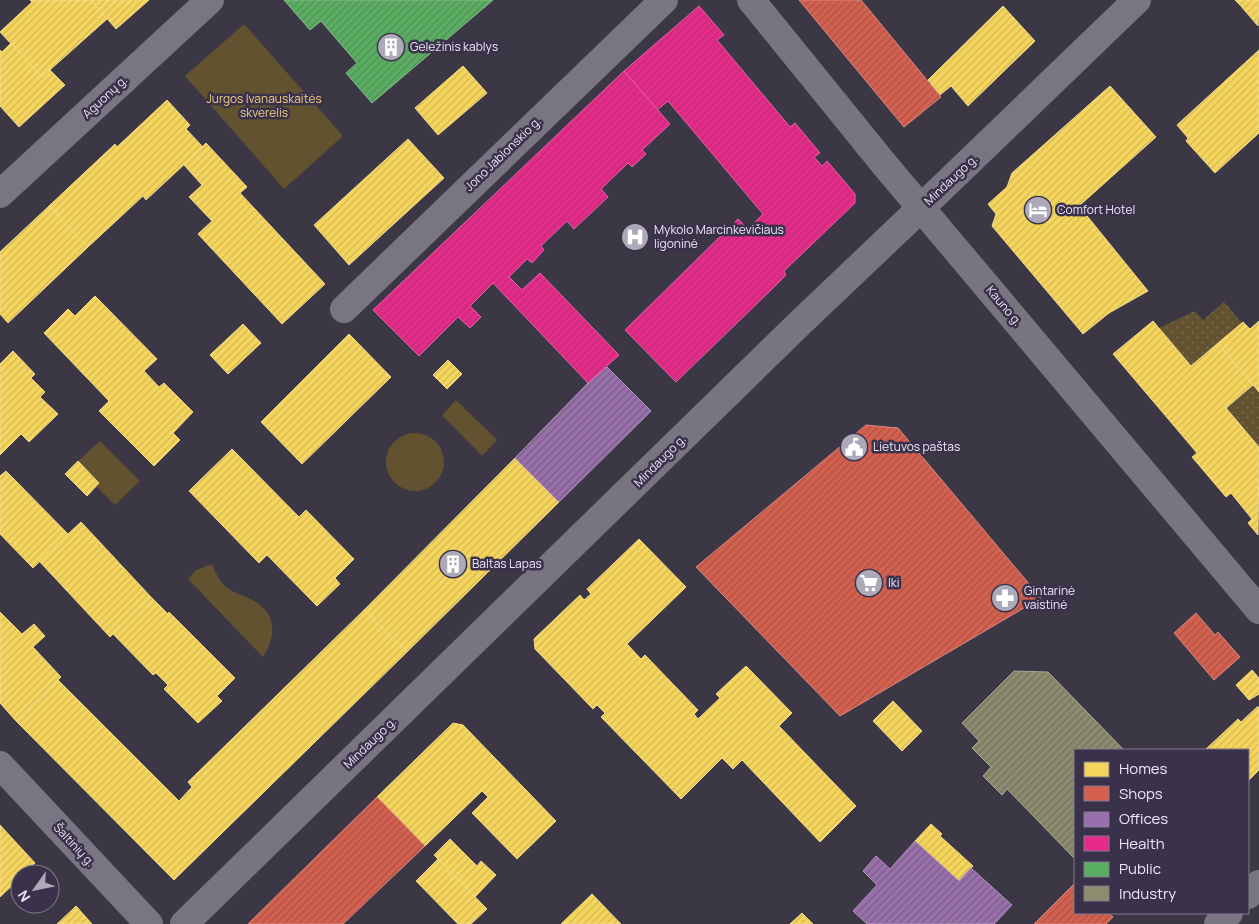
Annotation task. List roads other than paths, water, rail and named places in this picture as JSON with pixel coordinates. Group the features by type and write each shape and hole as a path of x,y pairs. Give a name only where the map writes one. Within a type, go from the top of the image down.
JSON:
{"main road":[{"name":"Kauno g.","path":"751,0 1259,610"},
{"name":"Mindaugo g.","path":"184,924 801,322 922,207"}],"street":[{"name":"Aguonų g.","path":"0,194 210,0"},
{"name":"Jono Jablonskio g.","path":"344,309 664,0"},
{"name":"Mindaugo g.","path":"922,207 1137,0"},
{"name":"Šaltinių g.","path":"0,765 149,924"},
{"path":"1249,894 1259,884"},
{"path":"1218,924 1228,914"}],"place":[{"name":"Geležinis kablys","path":"391,47"},
{"name":"Comfort Hotel","path":"1038,210"},
{"name":"Mykolo Marcinkevičiaus ligoninė","path":"635,237"},
{"name":"Lietuvos paštas","path":"854,447"},
{"name":"Baltas Lapas","path":"453,564"},
{"name":"Iki","path":"869,583"},
{"name":"Gintarinė vaistinė","path":"1005,598"}],"park label":[{"name":"Jurgos Ivanauskaitės skverelis","path":"264,106"}]}
